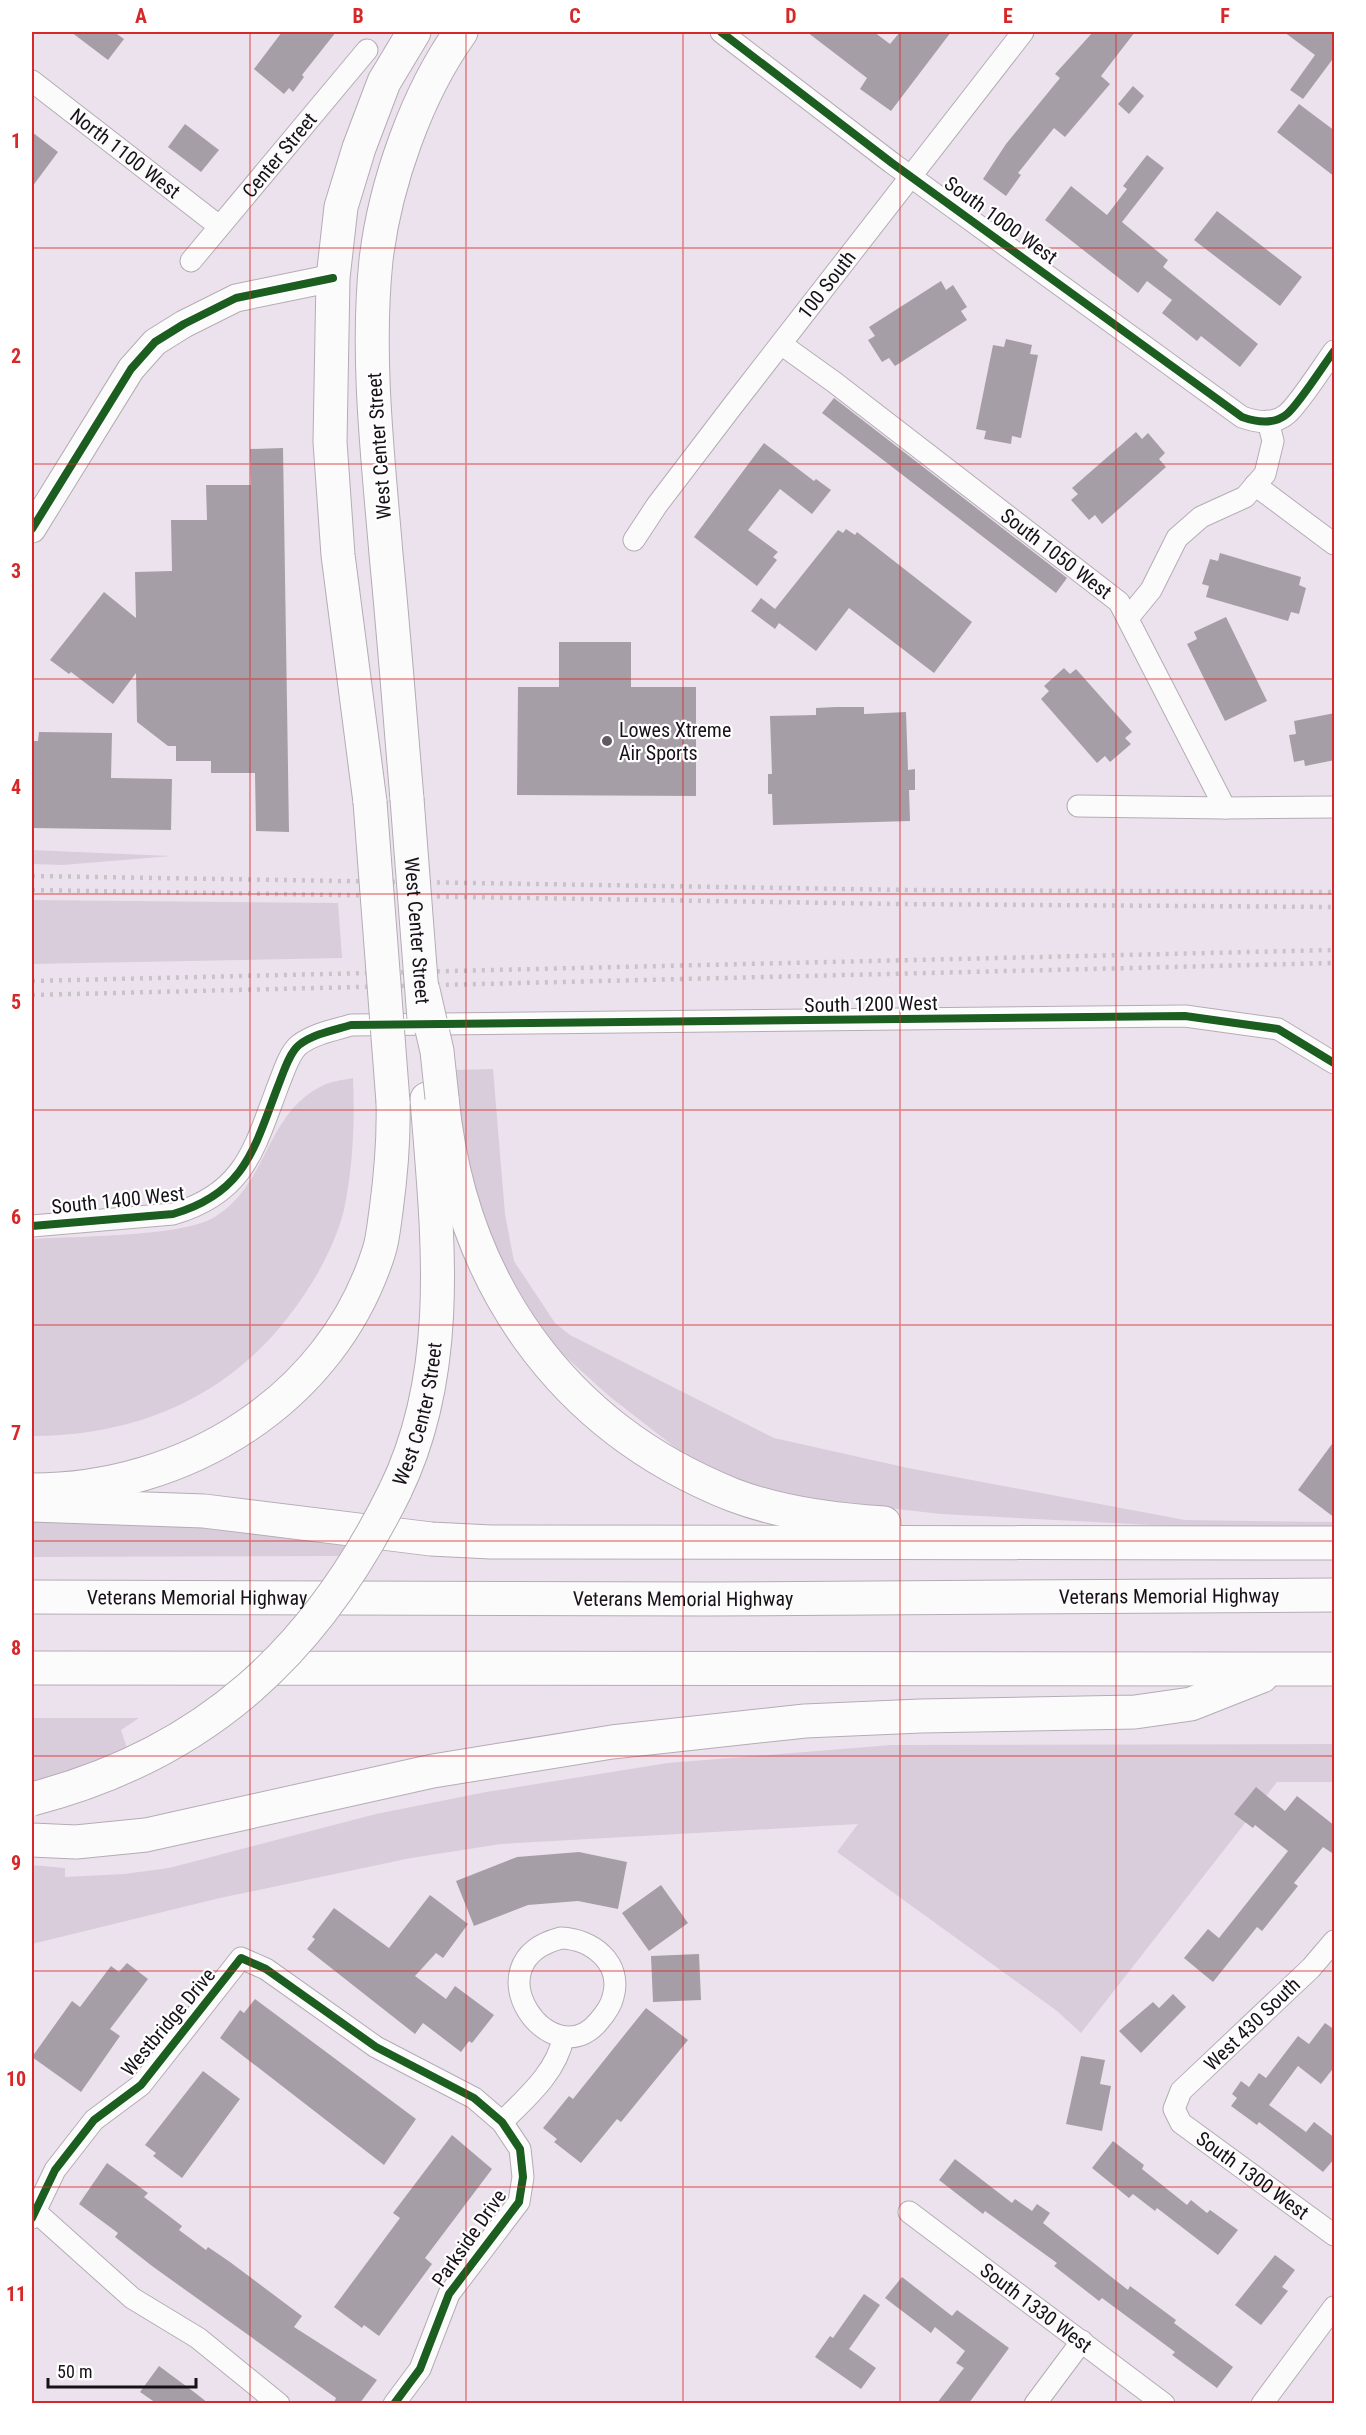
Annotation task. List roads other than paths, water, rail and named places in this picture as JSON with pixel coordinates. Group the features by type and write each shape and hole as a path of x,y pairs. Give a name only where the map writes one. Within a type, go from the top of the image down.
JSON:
{"main road":[{"name":"West Center Street","path":"32,1490 97,1486 129,1479 179,1462 230,1437 254,1422 306,1376 333,1344 367,1285 380,1249 392,1172 393,1102 370,802 338,555 330,442 333,278 341,207 359,148 384,82 414,32"},
{"name":"West Center Street","path":"32,1799 68,1790 140,1760 207,1720 245,1691 303,1636 329,1605 370,1542 395,1491 414,1444 424,1408 430,1381 438,1314 435,1099 438,1051 423,990 404,765 374,378 376,259 388,203 410,131 444,59 461,32"},
{"path":"404,765 375,626 366,565 350,370 351,301 347,291 333,278 355,255 387,144 410,90 444,59"},
{"path":"435,1099 463,1206 489,1276 538,1353 564,1382 621,1432 657,1457 696,1478 734,1495 776,1508 859,1522 1010,1531 1059,1542"},
{"path":"32,1505 204,1511 431,1539 491,1542 1335,1543"},
{"name":"Veterans Memorial Highway","path":"32,1597 708,1599 1335,1595"},
{"path":"32,1668 1335,1670"},
{"path":"32,1840 76,1842 146,1835 442,1769 665,1736 805,1721 1002,1714 1110,1714 1167,1709 1191,1704 1278,1670"}],"street":[{"name":"South 1000 West","path":"721,32 911,176 1242,417 1256,421 1268,421"},
{"name":"100 South","path":"634,540 657,505 1023,32"},
{"name":"Center Street","path":"191,261 367,50"},
{"name":"North 1100 West","path":"32,81 219,226"},
{"path":"32,529 131,369 155,342 184,324 237,298 333,278"},
{"name":"South 1050 West","path":"781,344 843,389 1119,602 1225,808"},
{"path":"1128,618 1151,590 1177,538 1202,517 1245,497 1265,474 1273,441 1268,421 1287,414 1335,351"},
{"path":"1256,485 1335,544"},
{"path":"1078,806 1335,807"},
{"name":"South 1200 West","path":"397,1025 1185,1017 1278,1029 1335,1063"},
{"name":"South 1400 West","path":"32,1226 173,1214 195,1208 220,1193 240,1174 257,1142 285,1069 298,1046 326,1032 351,1025 397,1025"},
{"path":"561,1938 572,1938 594,1946 609,1963 615,1985 614,1996 594,2028 576,2038 563,2038 544,2027 527,2011 519,1993 518,1982 524,1961 540,1946 561,1938"},
{"name":"West 430 South","path":"1174,2109 1181,2091 1311,1968 1335,1941"},
{"name":"Westbridge Drive","path":"34,2215 55,2170 94,2120 141,2085 241,1958 267,1970 376,2047 474,2098 502,2122"},
{"path":"502,2122 531,2092 558,2057 563,2038"},
{"name":"South 1300 West","path":"1174,2109 1181,2122 1335,2235"},
{"name":"Parkside Drive","path":"394,2403 420,2369 448,2294 519,2202 523,2177 520,2149 502,2122"},
{"name":"South 1330 West","path":"909,2212 1164,2403"},
{"path":"34,2215 132,2298 198,2338 279,2403"},
{"path":"1262,2403 1335,2307"},
{"path":"1035,2403 1082,2341"}],"railway":[{"path":"32,876 910,890 1334,892"},
{"path":"32,890 895,904 1334,907"},
{"path":"32,981 1334,950"},
{"path":"32,995 1334,963"}],"place":[{"name":"Lowes Xtreme Air Sports","path":"607,741"}]}
